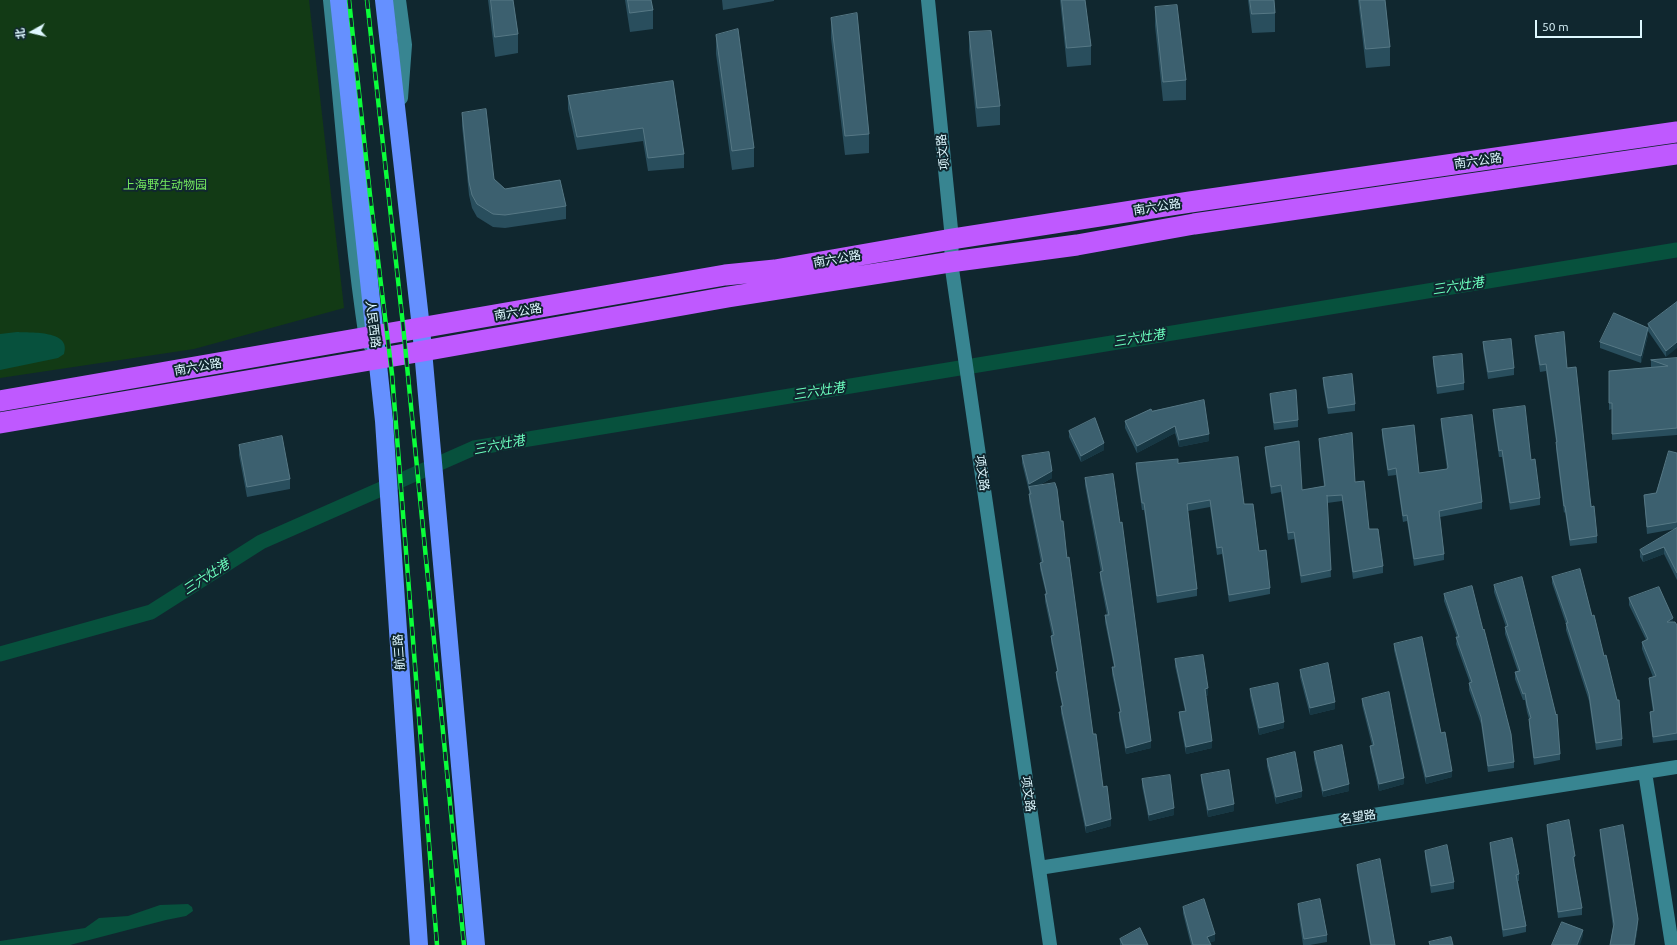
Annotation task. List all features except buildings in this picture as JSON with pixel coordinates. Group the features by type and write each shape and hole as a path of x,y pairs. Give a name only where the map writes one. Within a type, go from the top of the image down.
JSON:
{"highway":[{"name":"南六公路","path":"0,401 371,338 724,275 775,270 1198,201 1677,132"},
{"name":"南六公路","path":"0,423 728,297 951,262 1077,245 1194,224 1677,154"}],"main road":[{"name":"人民西路","path":"339,0 371,338 378,358"},
{"path":"384,0 421,328 476,945"},
{"name":"航三路","path":"378,358 384,421 419,945"}],"street":[{"name":"人民西路","path":"330,0 349,206 371,338"},
{"path":"398,126 405,45 399,0"},
{"name":"项文路","path":"928,0 952,240 951,262 1050,945"},
{"name":"名望路","path":"1039,868 1677,767"},
{"path":"1645,772 1672,945"}],"green space":[{"name":"上海野生动物园","path":"0,0 309,0 344,308 194,349 0,378"}],"shaded area":[{"path":"17,332 49,334 56,337 62,341 65,346 64,354 58,358 0,370 0,334"},
{"path":"188,904 192,907 193,911 186,916 70,945 0,945 0,941 85,928 99,918 128,916 160,905"}],"waterway":[{"name":"三六灶港","path":"0,654 151,612 261,542 474,448 1677,250"}],"railway":[{"path":"349,0 370,195 392,374 437,945"},
{"path":"367,0 403,325 464,945"}]}
